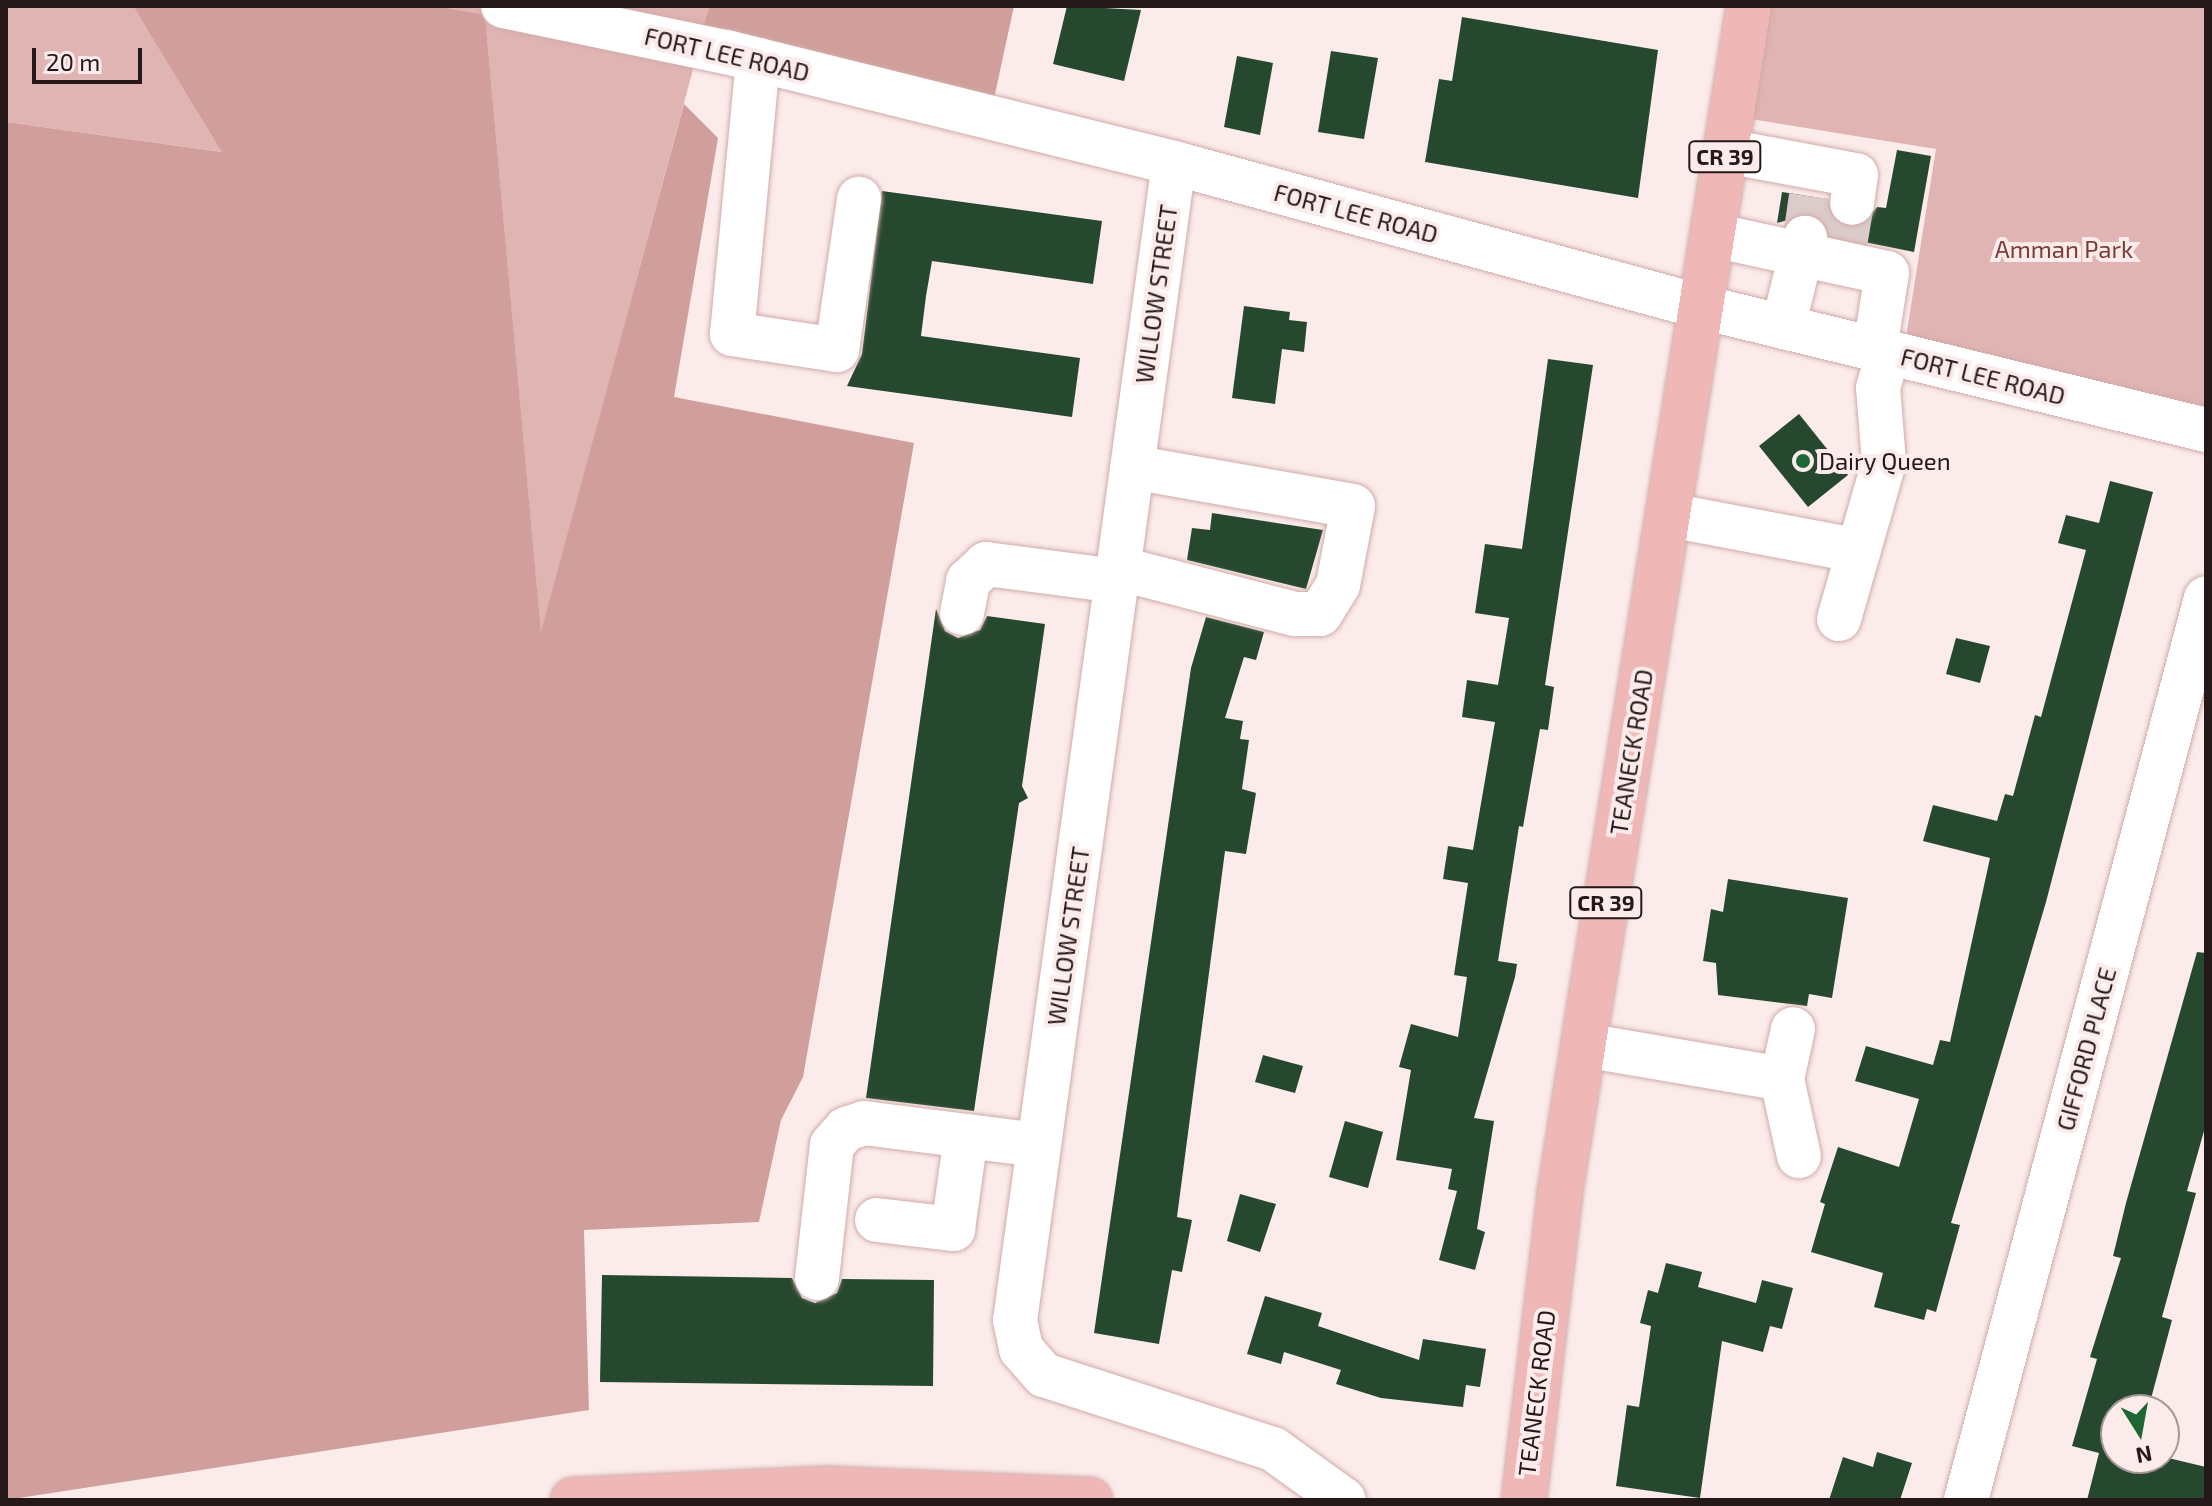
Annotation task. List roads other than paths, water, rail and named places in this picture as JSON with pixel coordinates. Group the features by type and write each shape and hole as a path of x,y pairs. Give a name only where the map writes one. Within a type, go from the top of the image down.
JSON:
{"main road":[{"name":"TEANECK ROAD","path":"1524,1500 1584,1045 1749,6"},
{"path":"573,1500 829,1489 1090,1500"}],"street":[{"name":"FORT LEE ROAD","path":"503,6 742,56 1174,163 1702,307 2206,430"},
{"path":"742,56 732,334 837,350 859,199"},
{"path":"1726,151 1887,273 1878,388 1884,462 1839,619"},
{"name":"WILLOW STREET","path":"1174,163 1015,1320 1021,1349 1044,1375 1273,1449 1344,1500"},
{"path":"1713,235 1825,224"},
{"path":"1783,327 1825,224"},
{"path":"962,613 968,581 986,564 1118,575 1295,614 1320,614 1338,585 1353,506 1132,467"},
{"path":"1669,515 1859,551"},
{"name":"GIFFORD PLACE","path":"1966,1500 2206,598"},
{"path":"1793,1029 1782,1079 1799,1156"},
{"path":"1584,1045 1782,1079"},
{"path":"817,1278 832,1145 846,1129 864,1123 1039,1145"},
{"path":"877,1220 953,1229 966,1136"}],"tunnel":[{"path":"1805,238 1811,196"},
{"path":"1845,245 1852,203"}],"place":[{"name":"Dairy Queen","path":"1803,461"}],"park label":[{"name":"Amman Park","path":"2064,249"}]}
